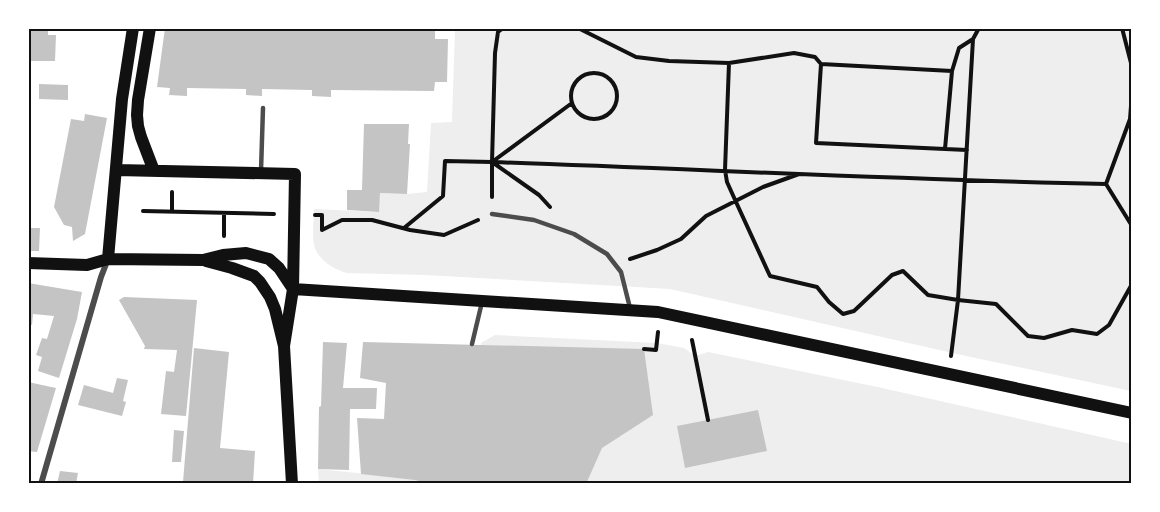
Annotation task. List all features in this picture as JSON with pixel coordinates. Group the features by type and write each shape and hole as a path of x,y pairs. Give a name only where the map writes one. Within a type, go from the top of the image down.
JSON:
{"main road":[{"path":"108,259 122,99 133,28"},
{"path":"150,28 137,115 141,137 154,171"},
{"path":"117,170 295,174 293,289 285,346 292,483"},
{"path":"28,263 87,265 108,259 203,260 246,253 269,260 279,268 293,289"},
{"path":"203,260 244,272 254,276 260,282 275,309 285,346"},
{"path":"293,289 658,312 1131,413"}],"street":[{"path":"41,483 108,259"}],"lane":[{"path":"261,173 263,108"},
{"path":"492,214 534,220 574,234 607,254 621,272 631,310"},
{"path":"472,344 482,302"}],"path":[{"path":"322,215 322,230 342,220 372,220 444,235 492,214 495,53 498,32 503,28"},
{"path":"578,28 636,57 669,61 729,63 794,53 815,57 821,64 816,143 967,150"},
{"path":"949,375 958,300 973,39 979,28"},
{"path":"1122,28 1131,68"},
{"path":"945,149 952,72 959,48 973,39"},
{"path":"729,63 725,170 727,182 770,276 817,287 843,314 854,311 892,275 903,272 928,295 996,304 1028,336 1044,338 1072,330 1097,334 1109,325 1131,284"},
{"path":"821,64 952,72"},
{"path":"589,73 604,74 615,85 617,93 615,107 603,117 596,119 581,115 572,103 572,88 576,81 589,73"},
{"path":"1106,184 1130,119 1131,93"},
{"path":"492,162 572,103"},
{"path":"404,228 443,196 445,161 965,181 1106,184"},
{"path":"492,162 539,195 574,234"},
{"path":"615,263 657,250 681,239 706,216 763,187 802,173"},
{"path":"1106,184 1131,226"},
{"path":"143,212 294,214"},
{"path":"644,349 656,350 658,312"},
{"path":"688,318 708,420"}],"shaded area":[{"path":"455,29 1131,29 1131,391 670,289 425,275 347,273 336,269 319,255 314,245 314,209 378,212 380,193 427,192 431,123 452,122"},
{"path":"495,335 657,343 684,348 695,356 708,352 1132,444 1131,484 319,484 318,469 415,479 484,374 481,343"}],"building":[{"path":"28,28 48,28 48,35 56,35 55,61 28,61"},
{"path":"165,28 435,28 435,39 448,39 447,82 435,82 434,91 331,90 331,97 312,96 312,90 262,89 262,96 246,95 246,89 187,88 187,96 169,95 170,88 157,87"},
{"path":"39,84 68,85 68,100 39,99"},
{"path":"85,114 107,118 85,234 73,241 72,227 64,225 54,207 71,119 84,121"},
{"path":"364,124 409,124 407,194 380,193 379,212 347,210 347,190 362,190"},
{"path":"28,228 40,228 39,251 28,251"},
{"path":"28,283 82,292 77,319 59,378 38,371 42,357 36,355 42,338 47,339 54,316 33,314 32,325 28,324"},
{"path":"124,297 197,300 186,416 161,414 166,371 174,372 177,350 144,349 145,346 119,300"},
{"path":"323,342 347,343 343,388 377,388 376,409 350,409 349,470 318,469"},
{"path":"363,342 644,349 653,415 602,448 586,484 431,484 361,474 357,418 384,419 386,383 360,378"},
{"path":"194,348 229,352 220,448 255,451 253,484 183,482"},
{"path":"117,378 128,380 122,416 78,405 84,385 113,393"},
{"path":"28,382 56,388 37,452 28,451"},
{"path":"758,410 767,451 685,468 677,426"},
{"path":"174,430 184,431 181,462 172,462"},
{"path":"60,471 78,473 76,484 57,484"}]}
